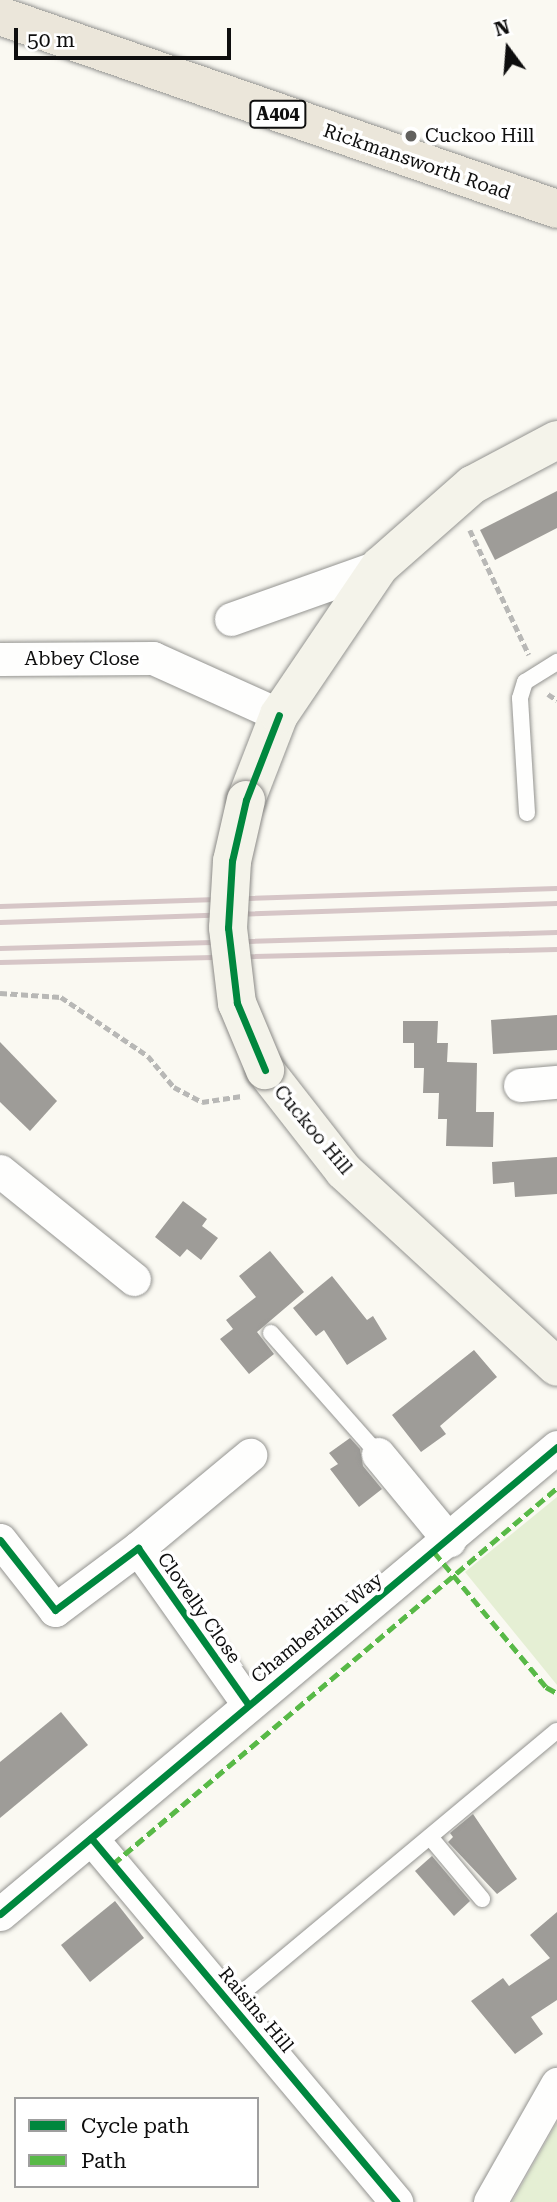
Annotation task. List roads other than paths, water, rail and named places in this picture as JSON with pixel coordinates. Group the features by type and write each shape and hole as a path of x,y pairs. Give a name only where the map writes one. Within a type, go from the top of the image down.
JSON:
{"main road":[{"name":"Rickmansworth Road","path":"3,11 557,209"},
{"name":"Cuckoo Hill","path":"557,440 472,485 380,566 279,715 246,800 232,861 228,928 237,1003 271,1080 344,1171 557,1367"}],"street":[{"path":"231,620 380,566"},
{"name":"Abbey Close","path":"0,659 153,658 279,715"},
{"path":"520,1085 557,1082"},
{"path":"0,1171 134,1279"},
{"name":"Chamberlain Way","path":"0,1914 557,1447"},
{"path":"378,1454 449,1539"},
{"name":"Clovelly Close","path":"0,1541 55,1610 138,1549 250,1455"},
{"name":"Clovelly Close","path":"138,1549 248,1704"},
{"name":"Raisins Hill","path":"91,1838 396,2202"},
{"path":"490,2202 557,2084"}],"lane":[{"path":"527,813 520,698 524,682 557,662"},
{"path":"271,1333 378,1454"},
{"path":"230,2003 557,1731"},
{"path":"430,1836 482,1899"}],"railway":[{"path":"0,906 557,888"},
{"path":"0,922 557,903"},
{"path":"0,948 557,932"},
{"path":"0,962 557,949"}],"place":[{"name":"Cuckoo Hill","path":"411,136"}]}
